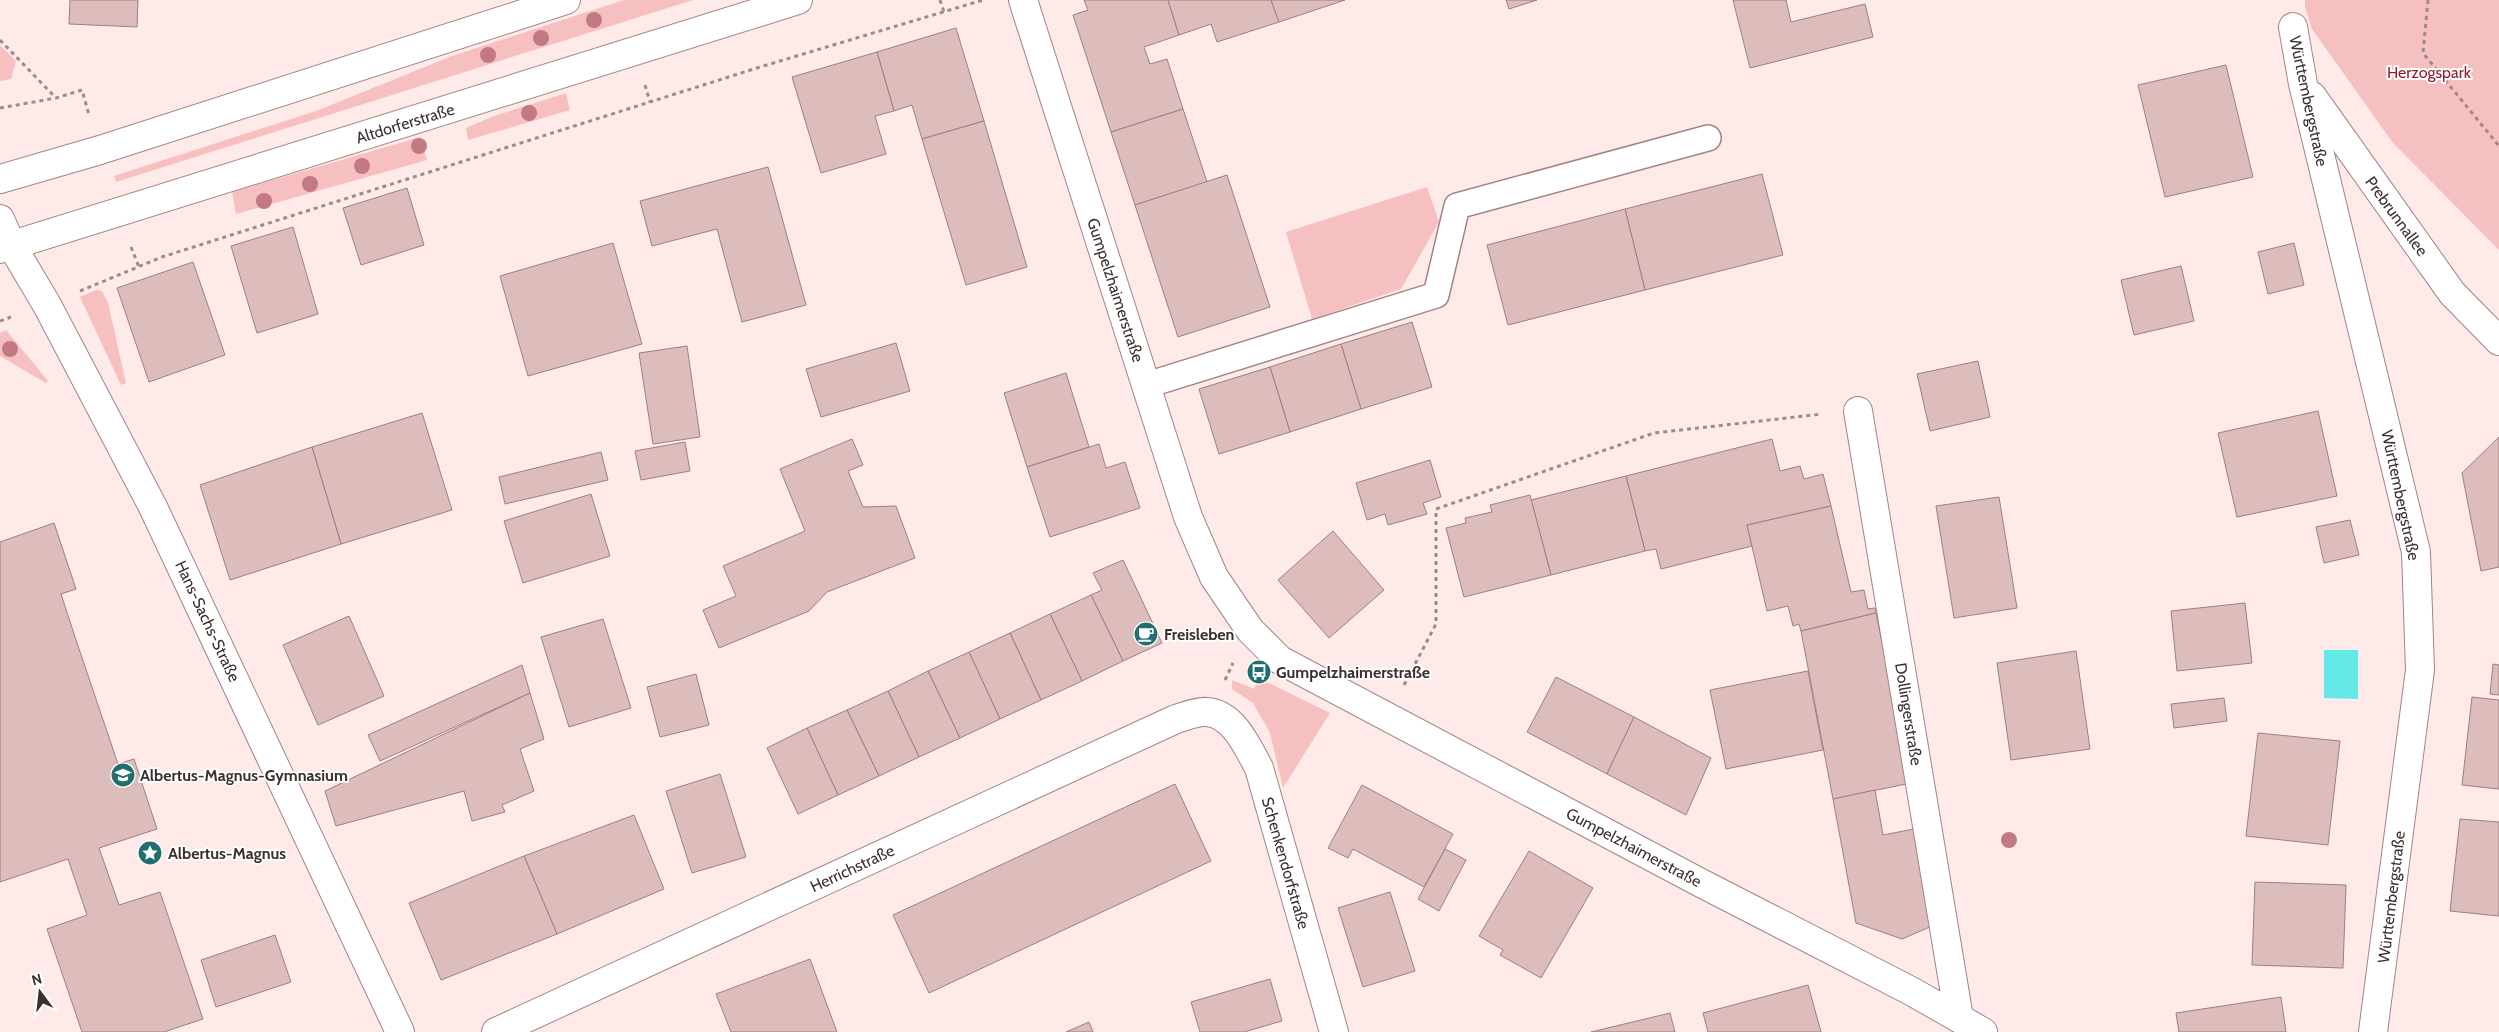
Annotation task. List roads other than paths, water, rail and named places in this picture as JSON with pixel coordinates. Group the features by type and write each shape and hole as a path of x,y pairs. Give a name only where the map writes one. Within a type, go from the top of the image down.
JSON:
{"street":[{"path":"0,178 118,144 566,0"},
{"name":"Altdorferstraße","path":"6,248 798,0"},
{"name":"Gumpelzhaimerstraße","path":"1023,0 1188,516 1214,577 1250,630 1280,660 1674,869 1911,990 1983,1032"},
{"name":"Württembergstraße","path":"2293,26 2303,84 2416,552 2420,670 2373,1032"},
{"name":"Prebrunnallee","path":"2303,84 2452,293 2499,341"},
{"name":"Hans-Sachs-Straße","path":"0,219 6,248 47,305 153,507 400,1032"},
{"name":"Dollingerstraße","path":"1858,410 1959,1018"},
{"name":"Herrichstraße","path":"496,1032 1176,719 1198,712 1210,712"},
{"name":"Schenkendorfstraße","path":"1210,712 1230,722 1243,738 1259,768 1334,1032"}],"lane":[{"path":"1147,385 1436,295 1458,206 1708,138"}],"water":[{"path":"2324,650 2358,650 2358,699 2324,698"}],"place":[{"name":"Freisleben","path":"1146,634"},
{"name":"Gumpelzhaimerstraße","path":"1259,672"},
{"name":"Albertus-Magnus-Gymnasium","path":"123,775"},
{"name":"Albertus-Magnus","path":"150,853"}],"park label":[{"name":"Herzogspark","path":"2429,72"}]}
